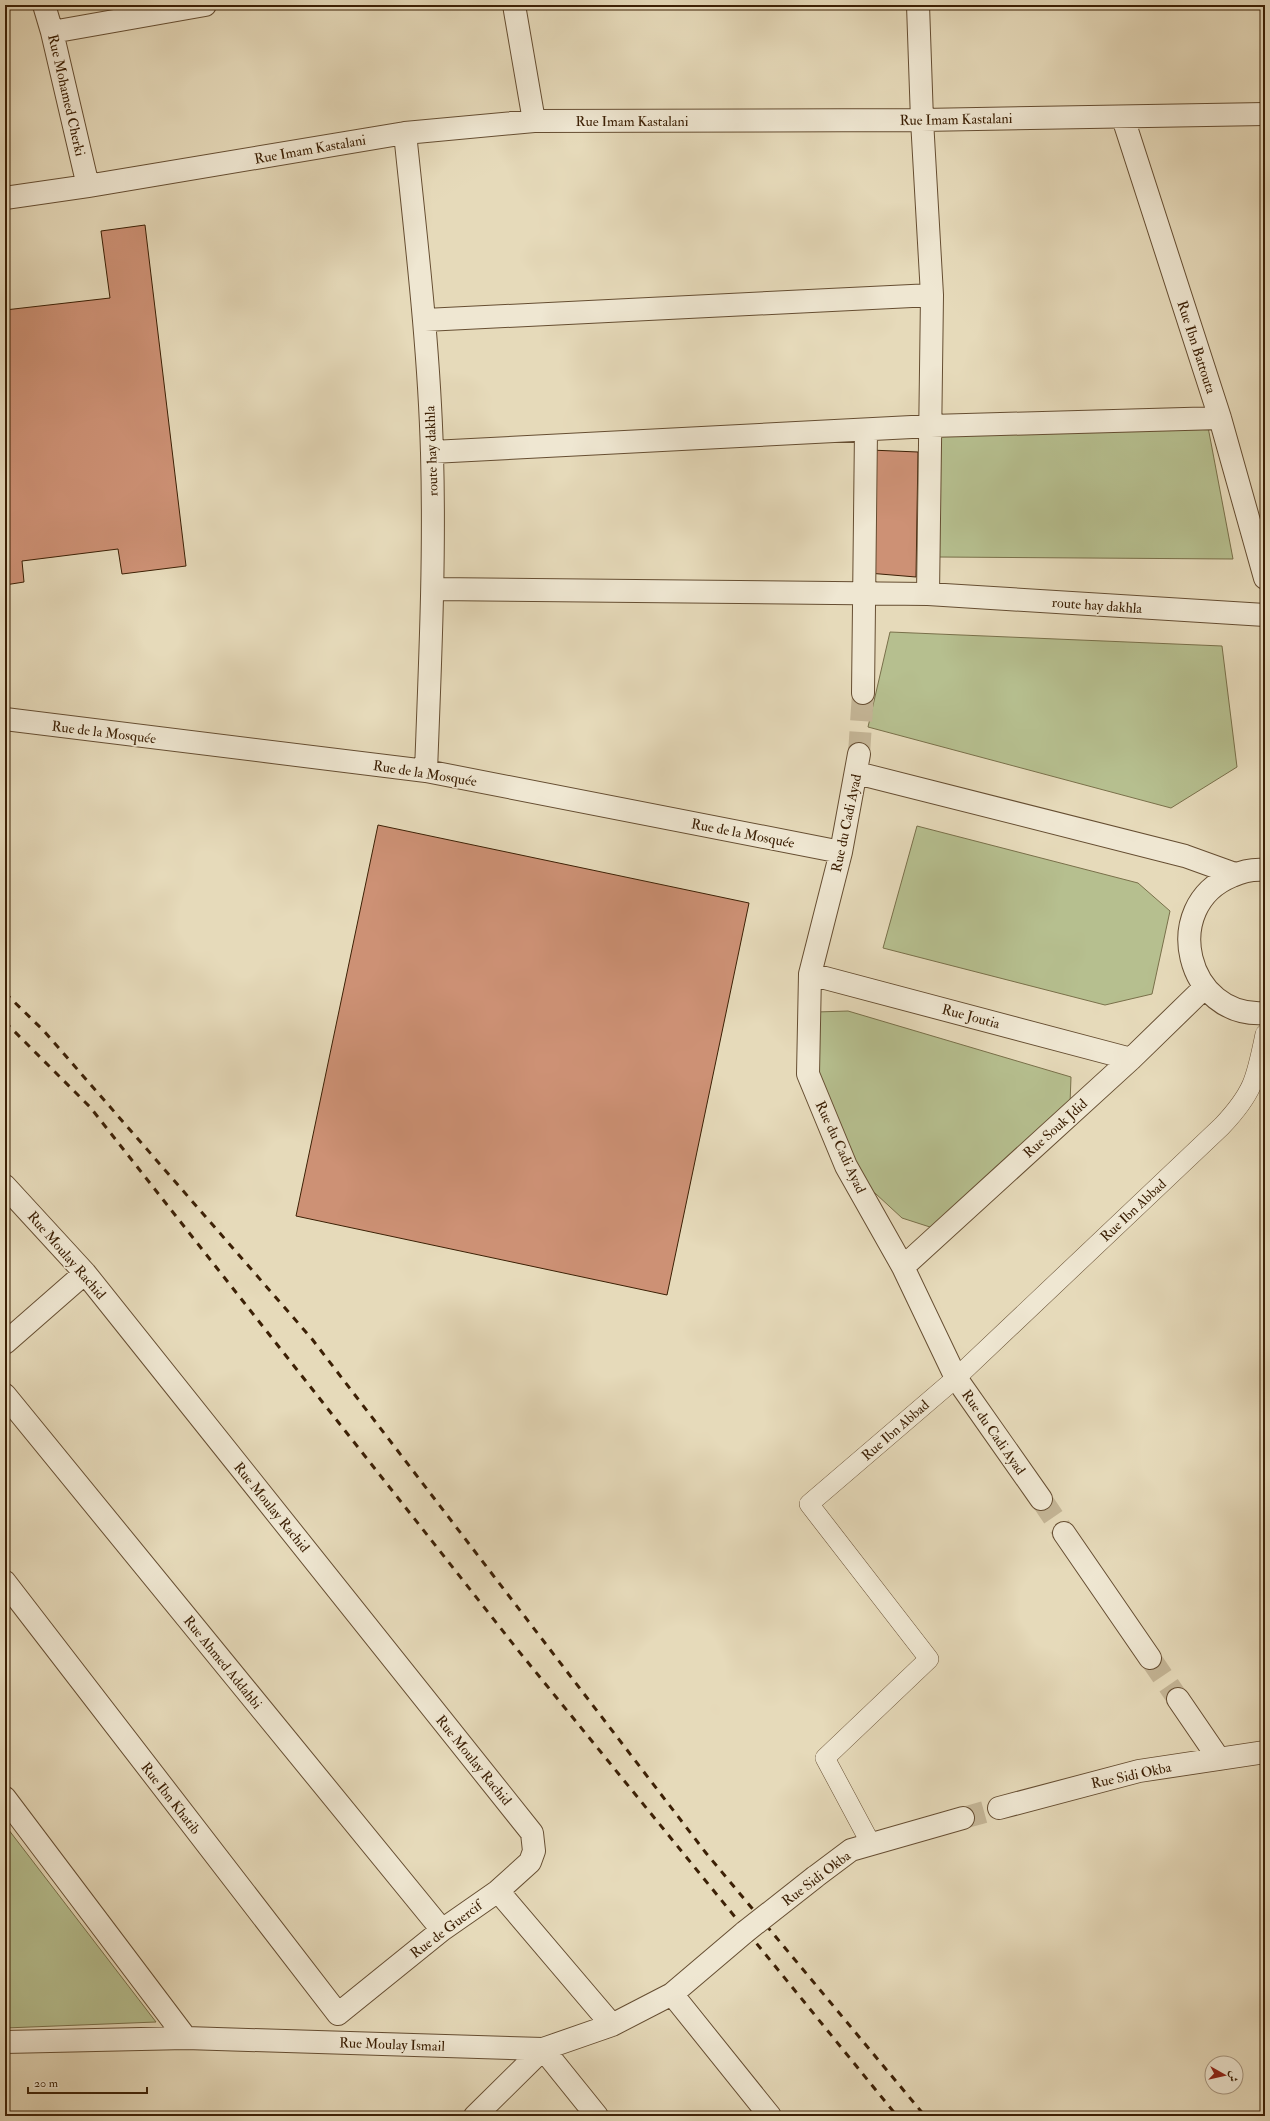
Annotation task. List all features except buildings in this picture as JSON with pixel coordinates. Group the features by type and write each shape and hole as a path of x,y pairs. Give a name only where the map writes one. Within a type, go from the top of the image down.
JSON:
{"street":[{"name":"Rue Mohamed Cherki","path":"44,5 52,32 88,186"},
{"path":"52,32 205,5"},
{"path":"514,5 534,121"},
{"path":"918,5 922,120 932,295 928,594"},
{"name":"Rue Imam Kastalani","path":"5,198 88,186 405,133 534,121 922,120 1123,118 1265,114"},
{"name":"Rue Ibn Battouta","path":"1123,118 1220,418 1265,578"},
{"name":"route hay dakhla","path":"405,133 425,320 432,452 434,589 426,771"},
{"path":"425,320 932,295"},
{"path":"432,452 930,426 1220,418"},
{"path":"863,693 866,430"},
{"name":"route hay dakhla","path":"434,589 928,594 1265,615"},
{"name":"Rue de la Mosquée","path":"5,720 426,771 841,852"},
{"name":"Rue du Cadi Ayad","path":"1041,1499 956,1378 903,1267 846,1166 808,1074 810,974 841,852 858,764 1185,856 1235,874"},
{"path":"1265,870 1248,871 1235,874 1210,890 1197,909 1191,923 1190,953 1194,967 1205,987 1217,998 1230,1006 1245,1012 1265,1013"},
{"name":"Rue Joutia","path":"810,974 1131,1059"},
{"name":"Rue Souk Jdid","path":"903,1267 1131,1059 1205,987"},
{"name":"Rue Moulay Rachid","path":"8,1194 85,1273 532,1833"},
{"path":"5,1342 85,1273"},
{"name":"Rue Ahmed Addahbi","path":"5,1394 442,1930"},
{"path":"1064,1533 1150,1658"},
{"name":"Rue Ibn Khatib","path":"5,1582 338,2014"},
{"path":"1178,1699 1219,1758"},
{"name":"Rue Sidi Okba","path":"999,1808 1139,1771 1265,1752"},
{"path":"5,1798 186,2038"},
{"name":"Rue Sidi Okba","path":"745,1932 861,1847 963,1818"},
{"name":"Rue de Guercif","path":"338,2014 442,1930 498,1891 530,1862 534,1851 532,1833"},
{"path":"498,1891 612,2025"},
{"name":"Rue Moulay Ismail","path":"5,2042 186,2038 543,2049 612,2025 672,1994 713,1957 745,1932"},
{"path":"672,1994 770,2116"},
{"path":"338,2014 340,2042"},
{"path":"475,2116 543,2049 597,2116"}],"lane":[{"name":"Rue Ibn Abbad","path":"861,1847 825,1758 929,1659 809,1504 956,1378 1237,1110 1248,1094 1257,1075 1265,1034"}],"green space":[{"path":"1208,427 1233,559 938,557 937,433"},
{"path":"890,632 1222,646 1237,767 1171,808 868,727"},
{"path":"917,826 1138,883 1170,911 1152,994 1105,1005 883,948"},
{"path":"848,1011 1071,1077 1070,1104 933,1228 902,1218 863,1182 805,1049 816,1012"},
{"path":"5,1825 156,2022 5,2028"}],"tunnel":[{"path":"859,754 863,693"},
{"path":"1041,1499 1064,1533"},
{"path":"1150,1658 1178,1699"},
{"path":"963,1818 999,1808"}],"railway":[{"path":"5,993 44,1031 312,1339 706,1853 925,2116"},
{"path":"5,1022 90,1107 517,1649 897,2116"}]}
